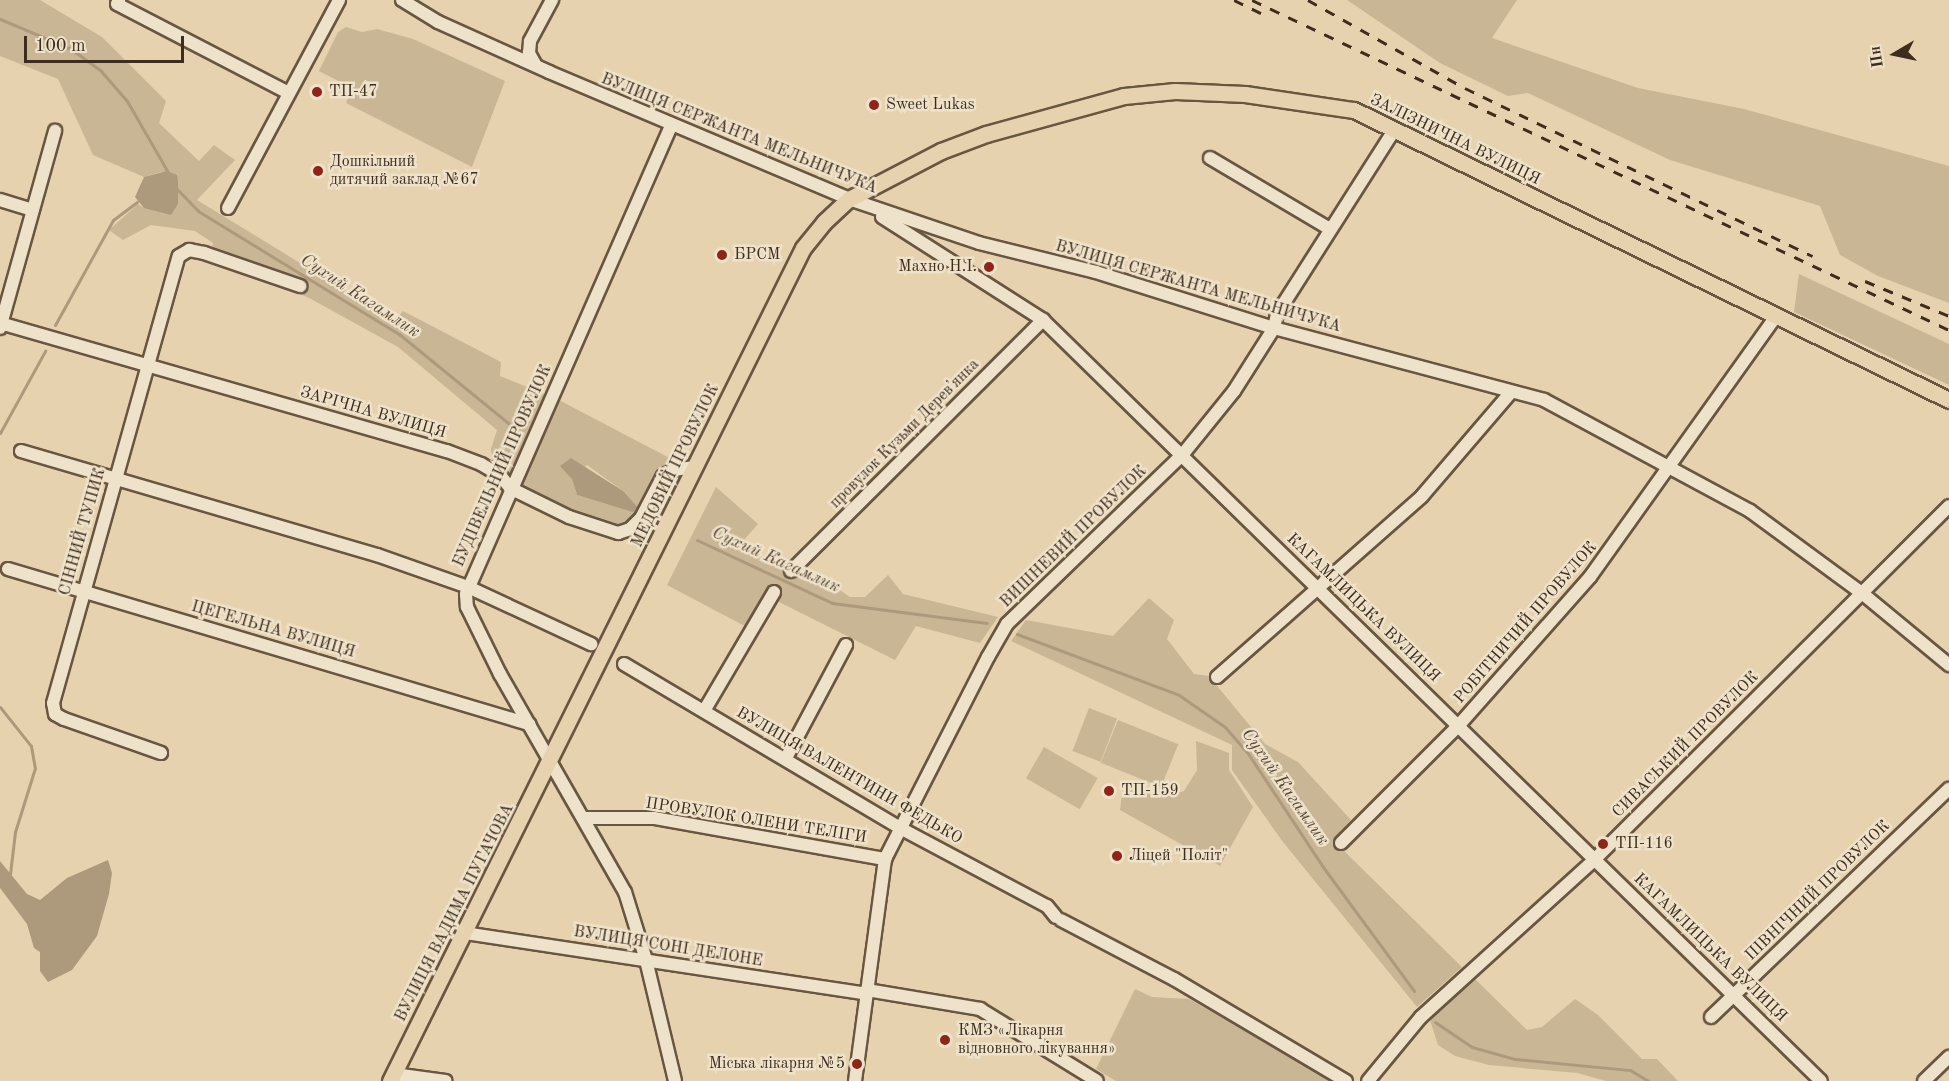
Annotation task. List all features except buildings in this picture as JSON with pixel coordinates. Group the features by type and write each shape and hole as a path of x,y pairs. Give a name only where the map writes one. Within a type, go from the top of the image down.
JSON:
{"main road":[{"name":"ЗАЛІЗНИЧНА ВУЛИЦЯ","path":"849,199 941,151 986,134 1124,96 1174,91 1315,102 1354,110 1395,129 1775,318 1949,400"},
{"name":"МЕДОВИЙ ПРОВУЛОК","path":"551,761 803,248 824,222 849,199"},
{"name":"ВУЛИЦЯ ВАДИМА ПУГАЧОВА","path":"392,1077 551,761"}],"street":[{"path":"228,208 287,92 339,0"},
{"name":"ВУЛИЦЯ СЕРЖАНТА МЕЛЬНИЧУКА","path":"402,0 438,22 671,126 849,199 979,243 1096,272 1274,328 1544,400 1750,511 1863,594 1949,665"},
{"path":"536,64 529,53 530,41 552,0"},
{"path":"118,2 287,92"},
{"name":"БУДІВЕЛЬНИЙ ПРОВУЛОК","path":"671,126 468,587 467,607 529,724 585,818 625,892 646,960 675,1081"},
{"name":"ВИШНЕВИЙ ПРОВУЛОК","path":"855,1081 885,859 1007,624 1182,454 1234,391 1274,328 1277,314 1395,129"},
{"path":"1,325 55,130"},
{"path":"1210,158 1330,229"},
{"name":"КАГАМЛИЦЬКА ВУЛИЦЯ","path":"849,199 898,225 1043,320 1821,1081"},
{"path":"0,200 33,210"},
{"name":"СІННИЙ ТУПИК","path":"161,753 56,714 52,703 147,365 182,252 204,253 300,286"},
{"name":"РОБІТНИЧИЙ ПРОВУЛОК","path":"1341,843 1459,725 1590,577 1671,467 1775,318"},
{"name":"провулок Кузьми Деревʼянка","path":"791,571 1043,320"},
{"name":"ЗАРІЧНА ВУЛИЦЯ","path":"1,325 37,333 447,451 481,464 501,476 510,488 597,528 625,532 641,518 663,476 673,470 695,467"},
{"path":"1217,677 1422,496 1511,392"},
{"path":"21,451 314,534 468,587 591,644"},
{"name":"СИВАСЬКИЙ ПРОВУЛОК","path":"1368,1081 1421,1017 1595,859 1949,506"},
{"name":"ЦЕГЕЛЬНА ВУЛИЦЯ","path":"8,569 529,724"},
{"path":"704,711 774,592"},
{"path":"786,758 846,645"},
{"name":"ВУЛИЦЯ ВАЛЕНТИНИ ФЕДЬКО","path":"624,664 786,758 900,828 1047,906 1058,918 1186,986 1346,1081"},
{"name":"ПІВНІЧНИЙ ПРОВУЛОК","path":"1711,1017 1949,789"},
{"name":"ПРОВУЛОК ОЛЕНИ ТЕЛІГИ","path":"585,818 654,818 885,859"},
{"name":"ВУЛИЦЯ СОНІ ДЕЛОНЕ","path":"465,933 980,1009 1097,1081"},
{"path":"1924,1081 1949,1057"},
{"path":"392,1077 446,1081"}],"shaded area":[{"path":"0,0 40,0 102,37 166,101 159,123 199,161 214,145 235,160 197,200 323,277 398,317 403,311 501,362 500,376 557,399 679,463 640,542 523,488 493,467 491,449 497,430 398,347 311,299 211,252 213,243 195,231 151,225 123,240 109,230 138,204 144,208 177,189 178,182 161,172 144,177 93,155 58,79 0,56","holes":["587,465 623,491 632,512 577,495 572,479"]},
{"path":"1347,0 1517,0 1492,38 1638,88 1744,109 1949,166 1949,303 1878,276 1840,255 1820,206 1670,160 1528,93 1508,96 1440,63"},
{"path":"346,27 362,32 377,29 413,39 505,81 472,167 346,103 352,88 319,71 338,32"},
{"path":"167,171 177,175 178,182 178,204 171,215 144,208 135,197 144,177"},
{"path":"1799,274 1949,344 1949,385 1794,312"},
{"path":"571,458 623,491 640,510 632,512 577,495 572,479 560,466"},
{"path":"716,487 758,524 736,549 807,568 850,597 865,597 888,575 903,594 998,617 980,643 916,626 895,660 775,600 756,632 667,585"},
{"path":"1149,598 1174,620 1167,639 1194,674 1209,676 1265,744 1298,762 1351,820 1335,837 1341,848 1462,967 1417,1007 1283,842 1232,770 1232,745 1011,641 1026,620 1113,636"},
{"path":"1089,708 1117,719 1101,762 1073,751"},
{"path":"1118,720 1178,744 1161,787 1101,763"},
{"path":"1196,741 1229,753 1229,770 1253,807 1220,866 1120,810 1122,794 1133,786 1167,796 1184,791 1197,770"},
{"path":"1044,747 1098,778 1080,809 1026,778"},
{"path":"108,860 112,873 109,894 97,936 72,970 48,982 40,971 40,952 34,948 27,924 0,888 0,861 27,894 40,900 67,878"},
{"path":"1473,977 1527,1030 1542,1027 1575,999 1598,1015 1642,1059 1657,1059 1678,1081 1606,1081 1577,1073 1489,1065 1455,1056 1438,1045 1429,1017"},
{"path":"1135,989 1152,997 1189,999 1336,1081 1116,1081 1096,1069"}],"waterway":[{"name":"Сухий Кагамлик","path":"0,19 71,49 101,71 127,101 169,174"},
{"name":"Сухий Кагамлик","path":"176,188 198,211 399,334 508,423"},
{"path":"55,325 113,220 137,202"},
{"path":"0,433 45,351"},
{"name":"Сухий Кагамлик","path":"697,540 832,603 987,623"},
{"name":"Сухий Кагамлик","path":"1017,634 1179,695 1225,727 1247,752 1323,867 1414,991"},
{"path":"0,707 31,746 35,768 15,832 10,874"},
{"name":"Сухий Кагамлик","path":"1435,1022 1472,1047 1515,1059 1630,1070 1648,1081"}],"railway":[{"path":"1234,0 1261,13"},
{"path":"1252,0 1949,330"},
{"path":"1308,0 1465,88 1813,256"},
{"path":"1865,281 1949,316"}],"place":[{"name":"ТП-47","path":"317,92"},
{"name":"Sweet Lukas","path":"874,105"},
{"name":"Дошкільний дитячий заклад №67","path":"318,171"},
{"name":"БРСМ","path":"722,255"},
{"name":"Махно Н.І.","path":"989,267"},
{"name":"ТП-159","path":"1109,791"},
{"name":"ТП-116","path":"1603,844"},
{"name":"Ліцей \"Політ\"","path":"1117,856"},
{"name":"КМЗ «Лікарня відновного лікування»","path":"945,1040"},
{"name":"Міська лікарня №5","path":"857,1064"}]}
